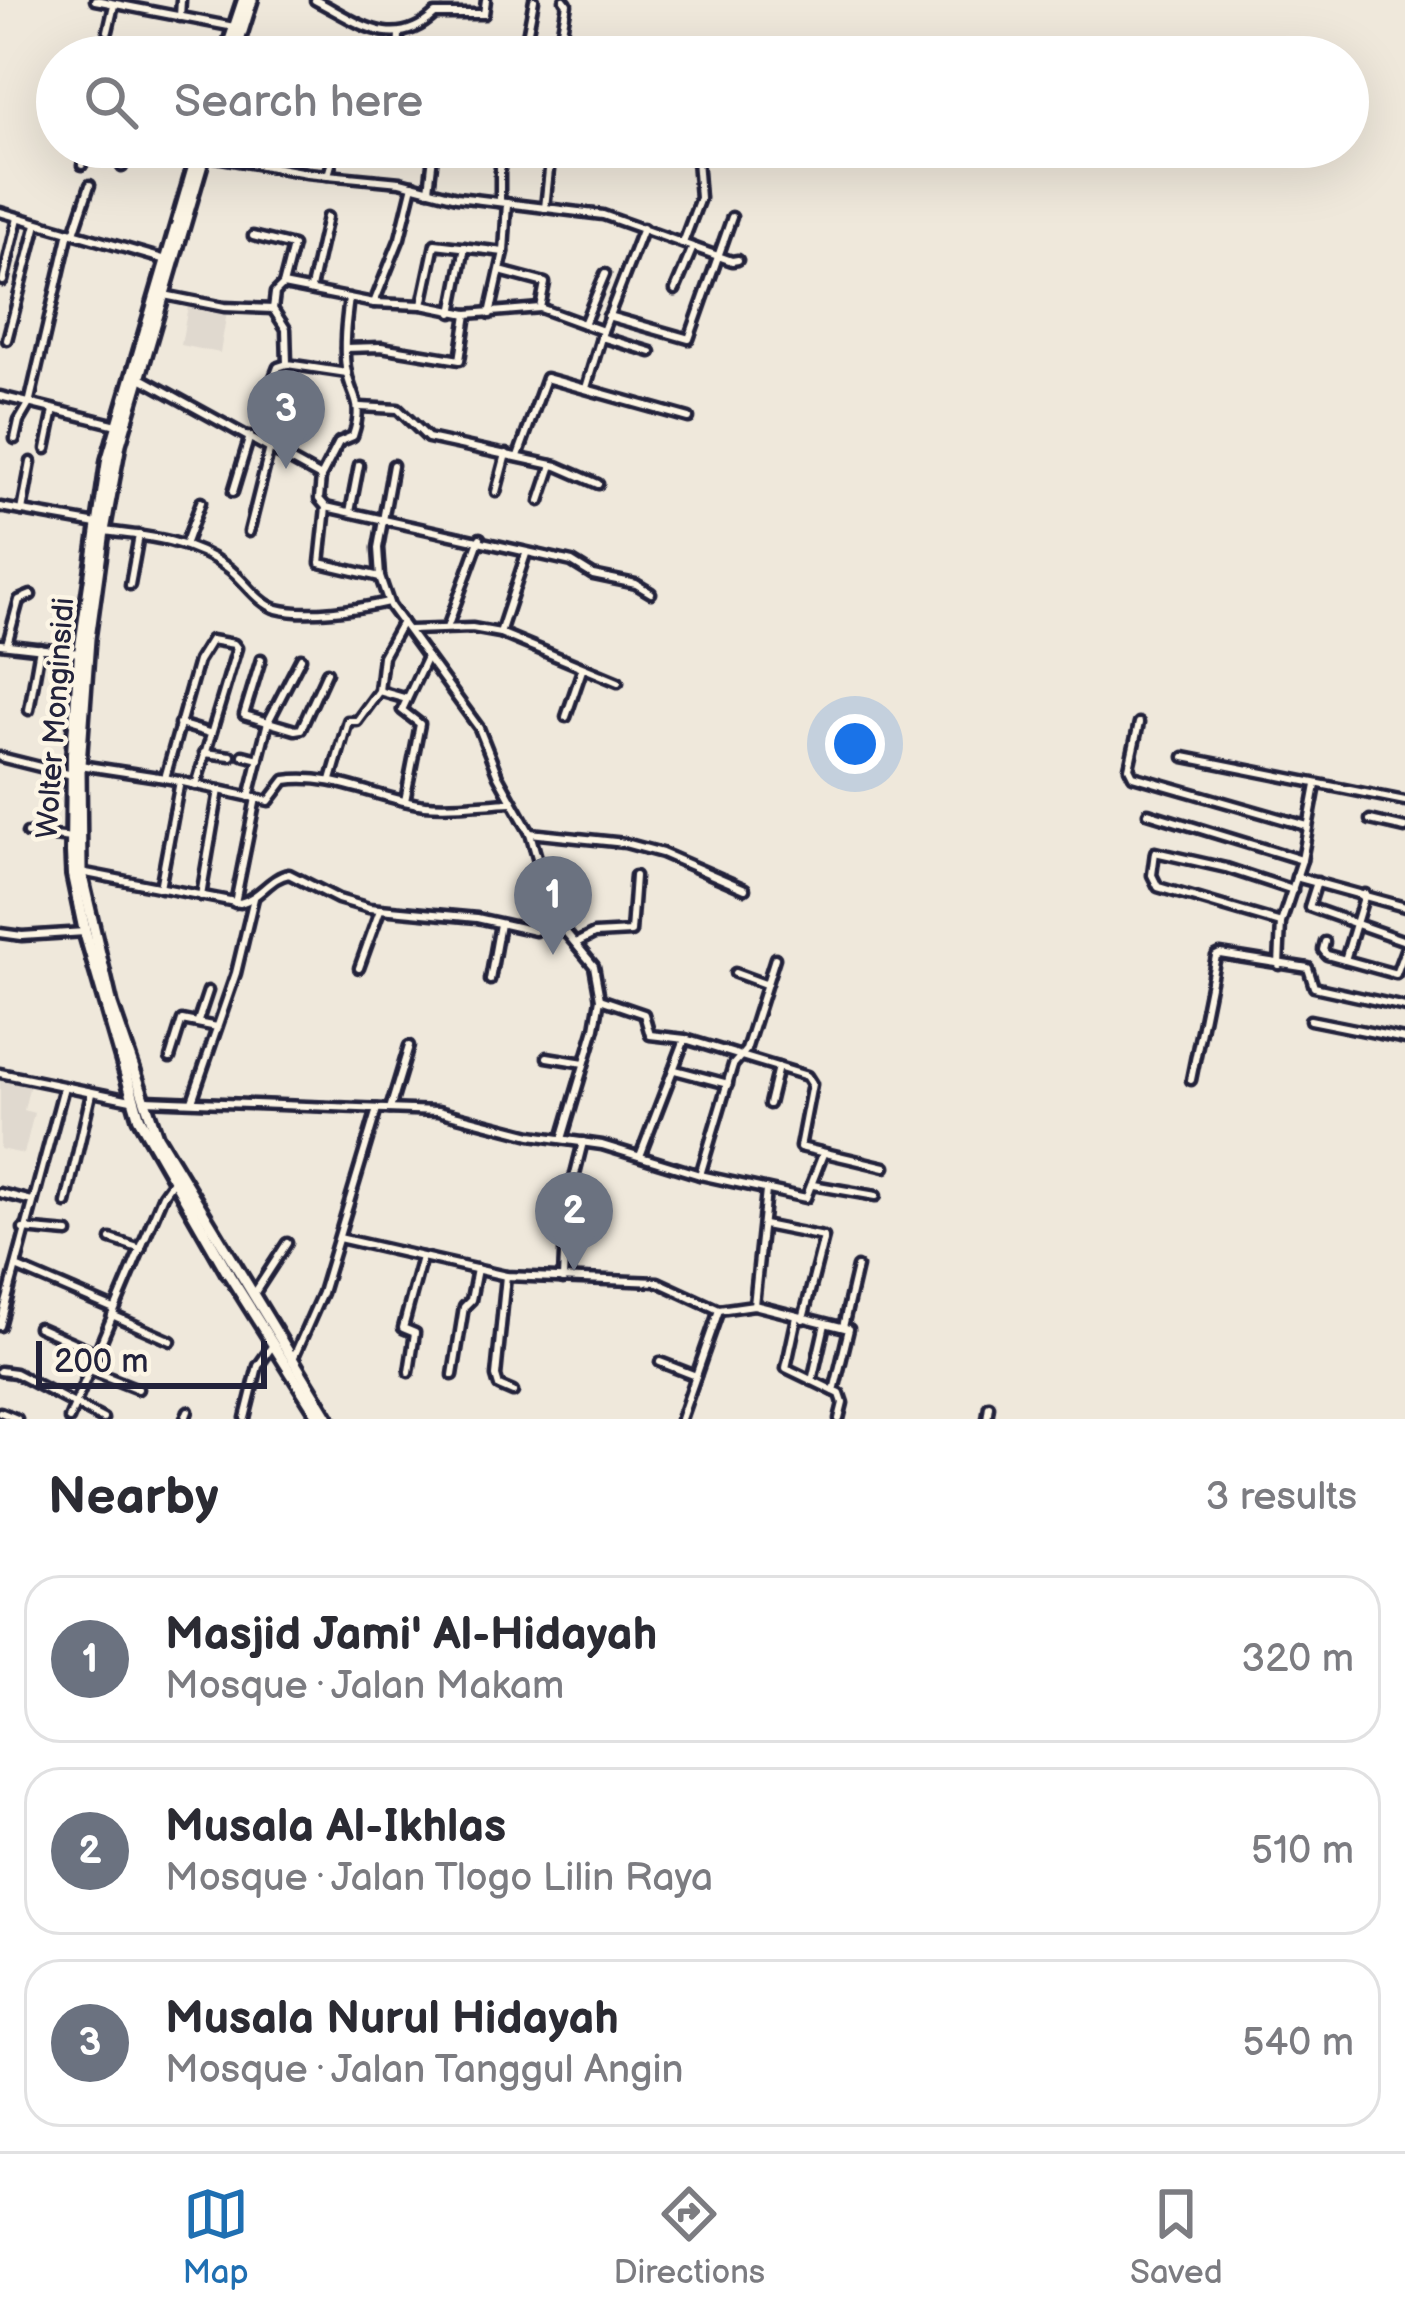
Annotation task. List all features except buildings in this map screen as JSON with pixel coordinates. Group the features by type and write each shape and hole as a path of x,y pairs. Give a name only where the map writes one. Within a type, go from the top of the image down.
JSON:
{"main road":[{"path":"233,36 248,0"},
{"path":"237,36 248,0"},
{"name":"Wolter Monginsidi","path":"198,168 117,425 80,653 73,875 85,932 138,1100 174,1180 232,1272"},
{"name":"Wolter Monginsidi","path":"199,168 120,444 101,528 76,770 81,872 138,1100 232,1272"},
{"path":"232,1272 292,1360 324,1419"},
{"path":"232,1272 273,1345 324,1419"}],"street":[{"path":"93,0 234,26"},
{"path":"180,17 182,0"},
{"path":"315,0 363,26 399,34 421,28 435,14 480,16 486,12 486,0"},
{"path":"528,36 534,0"},
{"path":"560,36 564,0"},
{"path":"108,31 114,5"},
{"path":"293,168 603,215 738,260"},
{"path":"328,175 330,168"},
{"path":"429,190 432,168"},
{"path":"490,314 504,253 502,168"},
{"path":"683,243 700,198 698,168"},
{"path":"545,208 549,170"},
{"path":"15,439 29,404 71,232 90,185"},
{"path":"374,303 400,238 413,185"},
{"path":"0,212 166,260"},
{"path":"311,288 327,217"},
{"path":"608,316 689,339 732,217"},
{"path":"3,280 18,218"},
{"path":"7,340 37,224"},
{"path":"586,390 608,316 643,228"},
{"path":"253,236 293,246 273,309 286,329 287,364"},
{"path":"422,305 435,244 504,253"},
{"path":"452,313 464,247"},
{"path":"675,290 693,247"},
{"path":"500,271 545,283 540,308"},
{"path":"584,324 605,274"},
{"path":"284,285 452,313 540,308 651,352"},
{"path":"164,295 224,307 273,309"},
{"path":"349,298 346,373 360,406 353,436 339,442 321,477 320,503 572,562 593,575 636,584 651,593"},
{"path":"345,348 381,347 460,360 466,314"},
{"path":"271,385 278,367 287,364 346,373"},
{"path":"139,377 321,477"},
{"path":"518,456 546,378 689,418"},
{"path":"0,396 117,425"},
{"path":"360,406 398,409 428,439 518,456 598,484"},
{"path":"46,449 54,410"},
{"path":"233,492 250,436"},
{"path":"249,532 270,448"},
{"path":"496,492 506,454"},
{"path":"22,511 32,462"},
{"path":"350,512 358,465"},
{"path":"393,465 378,548 388,602 479,728 530,833 557,924 594,966 600,999 562,1139"},
{"path":"539,501 552,465"},
{"path":"185,545 201,502"},
{"path":"0,507 185,545 230,568 271,606 356,609 388,602"},
{"path":"326,507 320,563 380,577"},
{"path":"130,585 139,535"},
{"path":"447,628 480,538"},
{"path":"500,633 526,554"},
{"path":"31,595 19,600 3,644 80,653"},
{"path":"331,780 347,722 357,722 379,691 383,656 402,622"},
{"path":"410,630 500,633 618,682"},
{"path":"165,778 198,661 209,642 234,644 237,649 196,784"},
{"path":"29,710 40,648"},
{"path":"235,903 268,722 301,658"},
{"path":"405,801 420,725 402,713 427,658"},
{"path":"261,659 244,715 268,722 301,728 327,672"},
{"path":"566,717 582,670"},
{"path":"379,691 407,699"},
{"path":"1139,723 1129,768 1133,776 1307,826"},
{"path":"179,724 209,733"},
{"path":"204,753 231,756"},
{"path":"243,755 259,759"},
{"path":"0,757 165,778 274,800 286,780 331,780 428,806 512,802"},
{"path":"1184,757 1405,801"},
{"path":"160,888 180,781"},
{"path":"1279,964 1281,923 1302,860 1316,784"},
{"path":"201,896 219,790"},
{"path":"1148,813 1302,860"},
{"path":"1370,820 1405,828"},
{"path":"27,833 72,838"},
{"path":"530,833 625,843 745,889"},
{"path":"1281,923 1158,887 1152,875 1155,852 1293,890"},
{"path":"81,872 235,903 254,898 279,876 289,874 347,902 380,910 535,931 557,924"},
{"path":"576,943 594,934 631,932 634,876"},
{"path":"1296,878 1405,907"},
{"path":"1317,882 1309,907 1405,946 1396,974 1323,953 1325,942"},
{"path":"1345,961 1365,895"},
{"path":"192,1101 236,973 254,898"},
{"path":"359,968 380,910"},
{"path":"490,980 500,924"},
{"path":"0,933 85,932"},
{"path":"1191,1080 1217,955 1311,970 1314,987 1405,1007"},
{"path":"700,1175 735,1059 742,1055 775,958"},
{"path":"735,973 766,985"},
{"path":"198,1021 208,992"},
{"path":"600,999 644,1014 650,1035 685,1039 811,1079 802,1149 885,1167"},
{"path":"170,1058 182,1020 217,1027"},
{"path":"1310,1020 1405,1040"},
{"path":"640,1156 685,1039"},
{"path":"390,1109 409,1046"},
{"path":"548,1057 584,1063"},
{"path":"769,1104 778,1067"},
{"path":"675,1070 728,1084"},
{"path":"0,1073 138,1100 438,1111 806,1198 823,1154"},
{"path":"0,1326 64,1087"},
{"path":"66,1203 92,1094"},
{"path":"292,1360 322,1293 377,1109"},
{"path":"563,1280 566,1210 583,1142"},
{"path":"69,1419 174,1180"},
{"path":"813,1185 876,1196"},
{"path":"754,1305 766,1191"},
{"path":"0,1193 32,1202"},
{"path":"764,1225 823,1236 785,1365 788,1371 834,1390 843,1399 839,1419"},
{"path":"23,1229 68,1233"},
{"path":"339,1238 506,1276 658,1282 718,1310 754,1305 843,1327 850,1332 834,1390"},
{"path":"111,1239 141,1249"},
{"path":"252,1297 287,1243"},
{"path":"409,1372 416,1335 404,1327 422,1257"},
{"path":"16,1267 171,1341"},
{"path":"843,1327 857,1267"},
{"path":"453,1375 464,1307 471,1300 477,1269"},
{"path":"506,1276 496,1376 500,1385 513,1392"},
{"path":"681,1419 718,1310"},
{"path":"812,1381 825,1324"},
{"path":"38,1327 97,1353"},
{"path":"245,1418 258,1366 273,1345"},
{"path":"660,1361 697,1376"},
{"path":"90,1370 138,1389"},
{"path":"0,1371 15,1373 103,1419"},
{"path":"987,1419 989,1406"},
{"path":"0,1412 17,1419"}],"shaded area":[{"path":"188,306 227,312 220,353 181,345"},
{"path":"0,1078 30,1084 24,1110 34,1113 24,1154 0,1149"}],"place":[{"name":"Musala Nurul Hidayah","path":"286,469"},
{"name":"Masjid Jami' Al-Hidayah","path":"553,955"},
{"name":"Musala Al-Ikhlas","path":"574,1271"}]}
